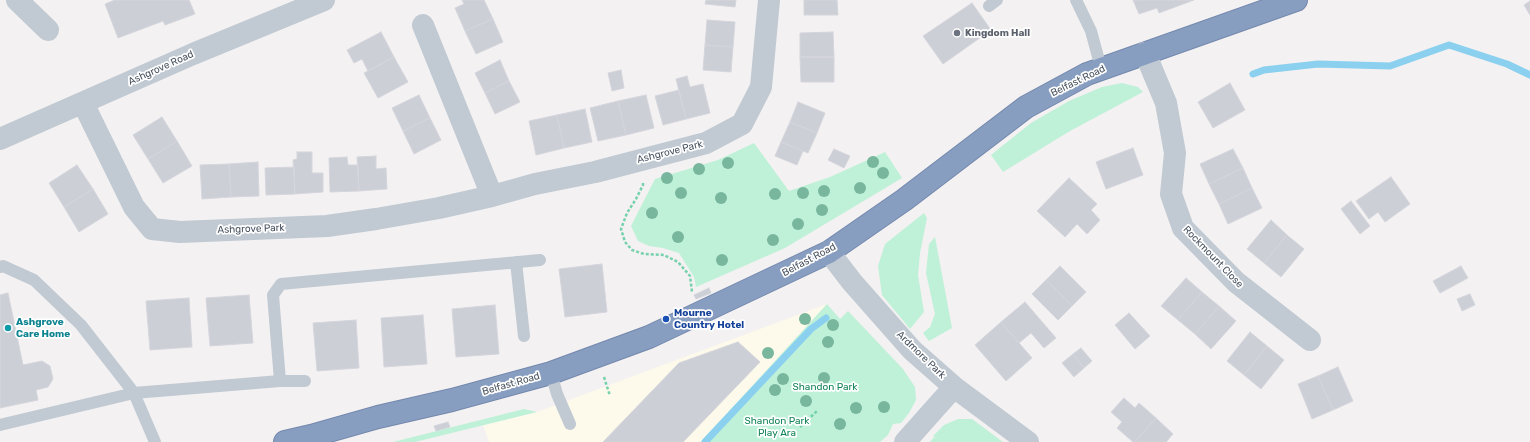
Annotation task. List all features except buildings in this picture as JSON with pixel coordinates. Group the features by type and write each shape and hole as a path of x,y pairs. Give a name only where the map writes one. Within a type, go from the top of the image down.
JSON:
{"highway":[{"name":"Belfast Road","path":"293,441 378,417 452,400 550,373 649,337 829,252 904,200 1026,107 1087,74 1296,0"}],"street":[{"name":"Ashgrove Road","path":"0,139 193,54 324,0"},
{"name":"Ashgrove Park","path":"83,102 134,207 152,229 180,232 327,226 439,208 492,196 535,184 595,172 706,143 742,124 761,87 768,0"},
{"path":"28,4 48,30"},
{"path":"423,25 477,155 492,196"},
{"name":"Rockmount Close","path":"1145,53 1166,103 1175,154 1171,194 1183,228 1236,282 1310,340"},
{"name":"Ardmore Park","path":"829,252 852,282 899,336 954,387 1028,442"},
{"path":"905,442 954,387"}],"lane":[{"path":"1076,0 1091,31 1101,68"},
{"path":"280,381 273,295 281,284 540,260"},
{"path":"516,262 524,336"},
{"path":"0,267 3,266 34,280 81,325 134,393 155,442"},
{"path":"550,373 570,424"},
{"path":"0,425 134,393 280,381 305,381"}],"path":[{"path":"642,181 643,186 627,214 622,229 625,242 632,250 644,254 664,255 678,262 690,276 693,298"},
{"path":"603,376 610,396"},
{"path":"800,427 818,411"}],"shaded area":[{"path":"827,304 701,442 489,442 483,425 537,412"}],"green space":[{"path":"1122,83 1138,87 1143,92 1070,131 1003,172 991,155 1031,123 1069,101 1102,87"},
{"path":"754,143 789,191 830,177 885,152 902,178 785,248 696,287 694,277 679,253 663,248 649,246 638,241 631,226 655,179 718,160"},
{"path":"924,213 927,218 920,253 918,275 924,312 910,329 882,295 878,266 885,244"},
{"path":"935,237 952,328 929,341 923,333 930,327 935,314 926,273 929,244"},
{"name":"Shandon Park","path":"827,304 840,319 848,311 903,369 915,387 916,400 909,413 901,423 893,424 888,435 880,442 701,442"},
{"path":"524,409 537,412 415,442 393,442"},
{"path":"958,419 972,419 1003,442 930,442 934,437 937,438 933,436 944,425"}],"waterway":[{"path":"1253,74 1264,70 1318,64 1390,66 1449,45 1507,64 1530,75"},
{"path":"705,442 811,329 826,318"}],"place":[{"name":"Kingdom Hall","path":"957,33"},
{"name":"Mourne Country Hotel","path":"666,319"},
{"name":"Ashgrove Care Home","path":"8,328"}],"park label":[{"name":"Shandon Park Play Ara","path":"777,426"}]}
